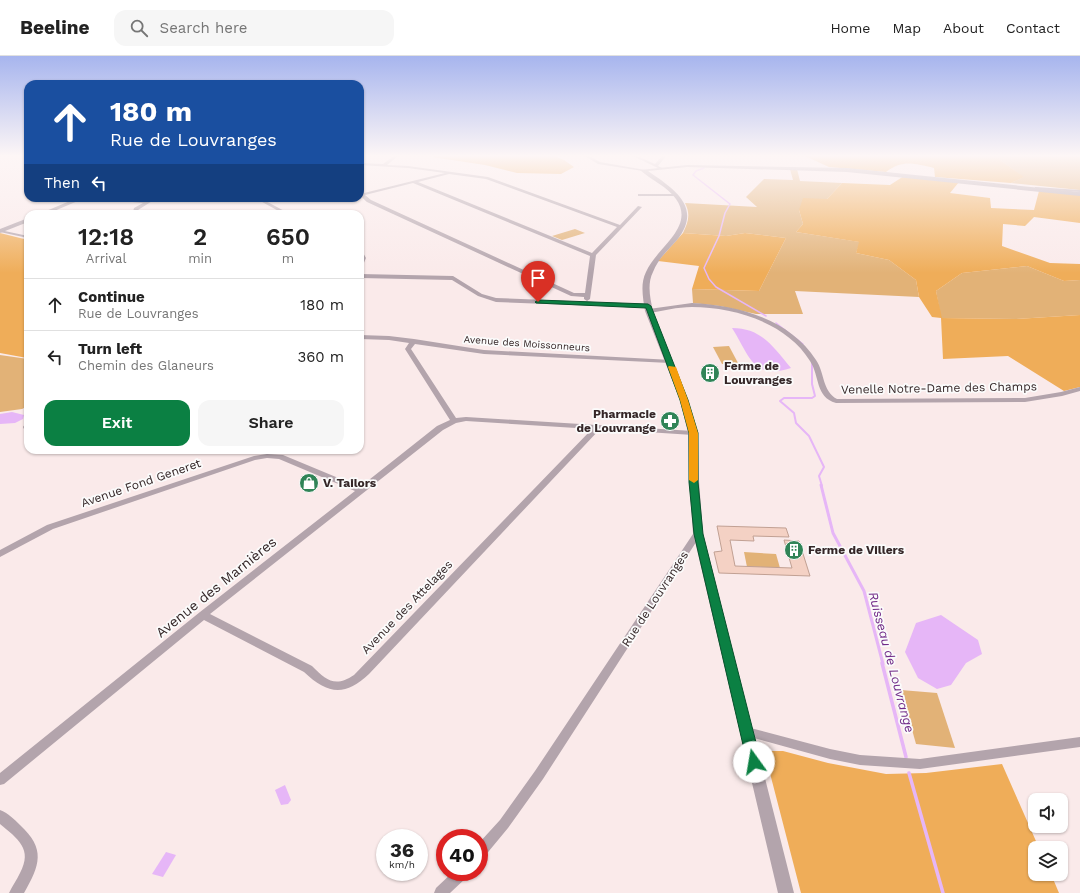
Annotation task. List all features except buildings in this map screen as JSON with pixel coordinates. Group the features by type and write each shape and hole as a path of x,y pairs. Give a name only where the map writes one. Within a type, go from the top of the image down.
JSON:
{"street":[{"path":"445,195 593,255"},
{"path":"534,195 621,227"},
{"path":"642,195 676,196 686,212 681,230 658,257 649,272 646,285 649,308 670,361 694,433 694,482 698,534 786,893"},
{"path":"364,197 369,201 572,295 587,295"},
{"path":"52,210 72,202"},
{"path":"135,210 148,202"},
{"path":"265,202 281,210"},
{"path":"587,304 593,255 640,208"},
{"path":"2,230 24,222"},
{"path":"0,225 2,230"},
{"path":"2,230 24,237"},
{"name":"Venelle Notre-Dame des Champs","path":"364,276 453,278 488,298 649,308 700,305 740,312 770,322 809,354 814,362 822,389 830,398 836,401 1025,400 1062,394 1080,389"},
{"path":"570,303 572,295"},
{"name":"Avenue des Moissonneurs","path":"364,338 389,338 484,352 670,361"},
{"path":"414,341 408,349 454,421 466,419 694,433"},
{"name":"Avenue des Marnières","path":"0,780 203,615 361,490 440,428 454,421"},
{"name":"Avenue des Attelages","path":"203,615 308,669 321,680 334,686 352,684 362,676 373,662 598,427"},
{"name":"Avenue Fond Generet","path":"0,554 33,534 50,527 264,454"},
{"name":"Avenue Fond Generet","path":"270,454 361,490"},
{"name":"Rue de Louvranges","path":"488,843 504,824 540,775 698,534"},
{"path":"747,732 830,754 860,760 920,764 1080,742"},
{"path":"0,816 24,835 32,848 32,860 27,875 16,893"},
{"path":"441,893 453,881"}],"shaded area":[{"path":"748,195 831,195 827,199 799,210 803,224 796,232 860,242 856,253 889,260 916,280 919,297 795,291 803,314 756,314 720,306 693,303 692,289 759,291 786,238 745,233 726,236 683,233 688,218 688,211 685,203 757,207 746,197"},
{"path":"831,195 966,195 990,198 991,208 1034,210 1038,195 1080,195 1080,223 1034,217 1025,226 1003,224 1002,246 1050,263 1080,264 1080,280 1064,281 1027,266 962,273 936,291 942,318 1016,319 1080,315 1080,387 1064,391 1008,356 943,359 941,318 932,317 919,297 916,280 889,260 856,253 859,242 796,232 803,224 799,210 803,198 827,199"},
{"path":"575,229 585,233 562,240 552,236"},
{"path":"0,233 24,239 24,357 0,353"},
{"path":"683,233 726,236 745,233 786,238 759,291 692,289 699,266 658,261"},
{"path":"1027,266 1064,281 1080,280 1080,315 1016,319 941,318 936,291 962,273"},
{"path":"732,328 751,331 759,335 772,346 791,368 778,371 768,371 760,368 753,363 748,356"},
{"path":"729,346 738,363 722,364 713,347"},
{"path":"0,355 24,358 24,408 0,412"},
{"path":"12,412 24,415 23,419 15,423 0,424 0,414"},
{"path":"744,552 776,554 780,568 747,567"},
{"path":"941,615 978,640 982,654 966,663 951,685 937,689 918,678 905,652 916,623"},
{"path":"901,690 937,693 955,748 916,744"},
{"path":"771,751 783,751 828,763 886,774 926,773 1002,764 1028,823 1028,833 1032,833 1036,841 1028,841 1028,881 1054,881 1059,893 801,893 765,754"},
{"path":"285,785 291,800 288,804 281,805 275,790"},
{"path":"166,852 176,855 163,877 152,874"}],"waterway":[{"name":"Ruisseau de Louvrange","path":"719,195 730,204 725,213 719,236 704,268 709,279 716,287 766,316"},
{"name":"Ruisseau de Louvrange","path":"776,323 803,344"},
{"name":"Ruisseau de Louvrange","path":"812,363 812,384 815,396 812,398 784,398 780,401 794,413 796,423 809,436 824,467 819,476 822,486"},
{"name":"Ruisseau de Louvrange","path":"821,485 833,533 864,591 883,664"},
{"name":"Ruisseau de Louvrange","path":"882,663 906,757"},
{"name":"Ruisseau de Louvrange","path":"909,773 943,893"}],"slow traffic":[{"path":"672,367 690,416 694,433 694,480"}],"place":[{"name":"Ferme de Louvranges","path":"710,373"},
{"name":"Pharmacie de Louvrange","path":"670,421"},
{"name":"V. Tailors","path":"309,483"},
{"name":"Ferme de Villers","path":"794,550"}],"route":[{"path":"538,302 648,306 690,416 694,433 694,482 698,534 754,762"}]}
